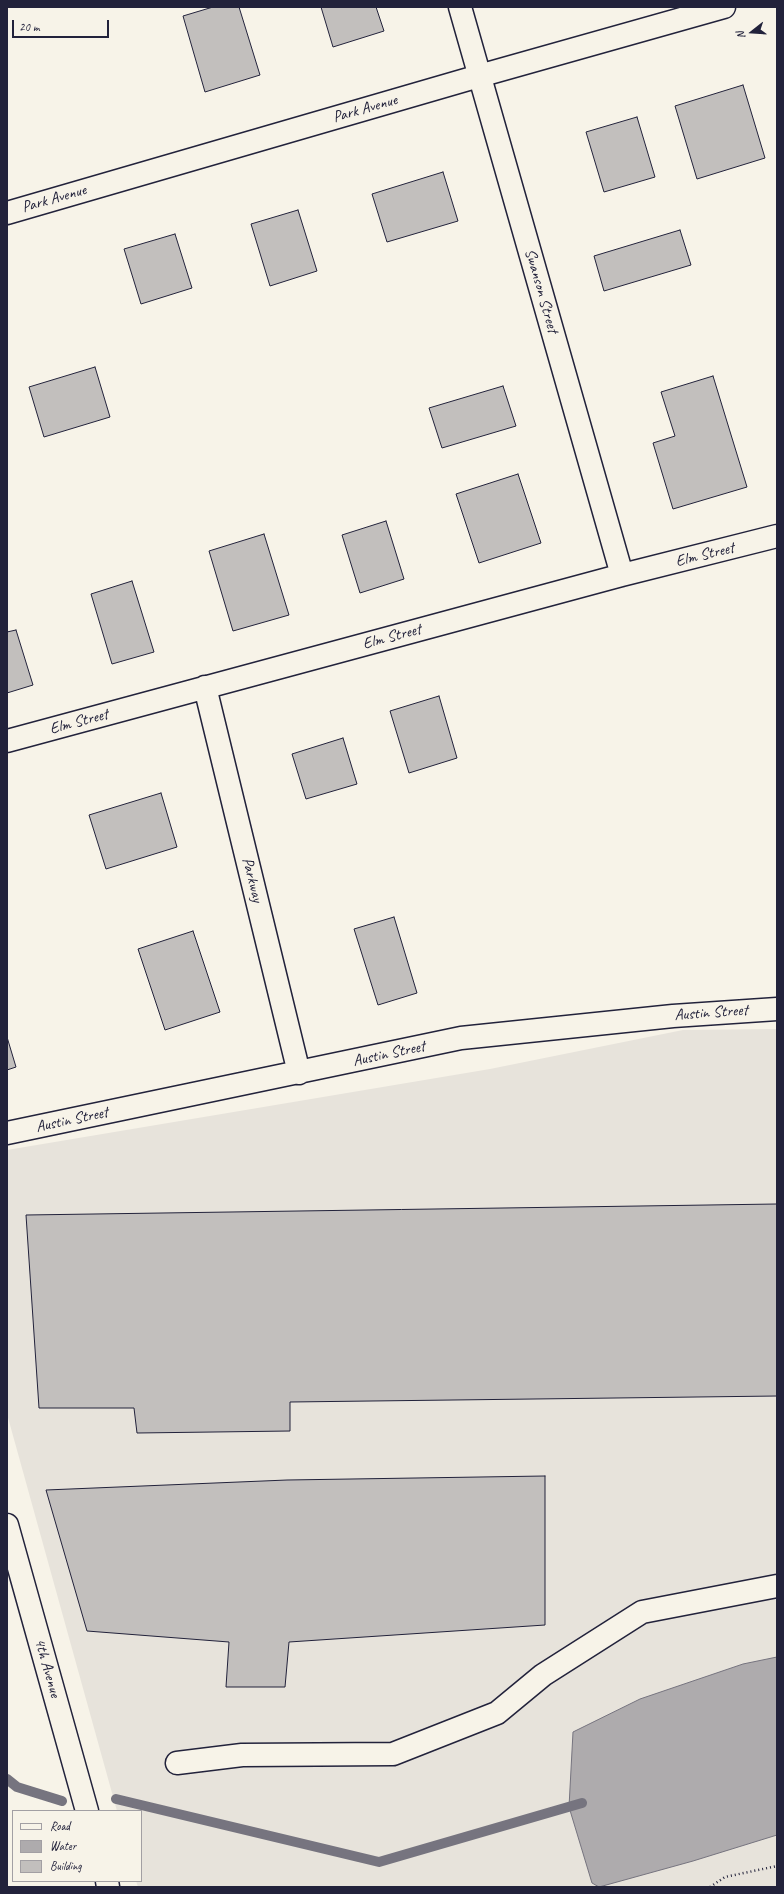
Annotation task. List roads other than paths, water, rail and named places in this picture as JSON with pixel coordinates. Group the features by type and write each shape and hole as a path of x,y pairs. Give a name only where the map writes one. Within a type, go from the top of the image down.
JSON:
{"street":[{"name":"Swanson Street","path":"460,7 622,575"},
{"name":"Park Avenue","path":"7,213 479,76 724,7"},
{"name":"Elm Street","path":"7,741 622,575 777,536"},
{"name":"Parkway","path":"205,687 300,1073"},
{"name":"Austin Street","path":"7,1133 300,1073 461,1038 674,1016 777,1009"},
{"name":"4th Avenue","path":"7,1526 87,1810"},
{"path":"177,1763 242,1755 393,1754 497,1713 543,1675 642,1612 777,1586"}],"water":[{"path":"777,1657 777,1835 693,1861 599,1887 592,1883 569,1807 573,1732 640,1699 743,1664"}],"waterway":[{"path":"7,1779 17,1787 62,1801"},
{"path":"116,1799 379,1862 582,1803"}]}
